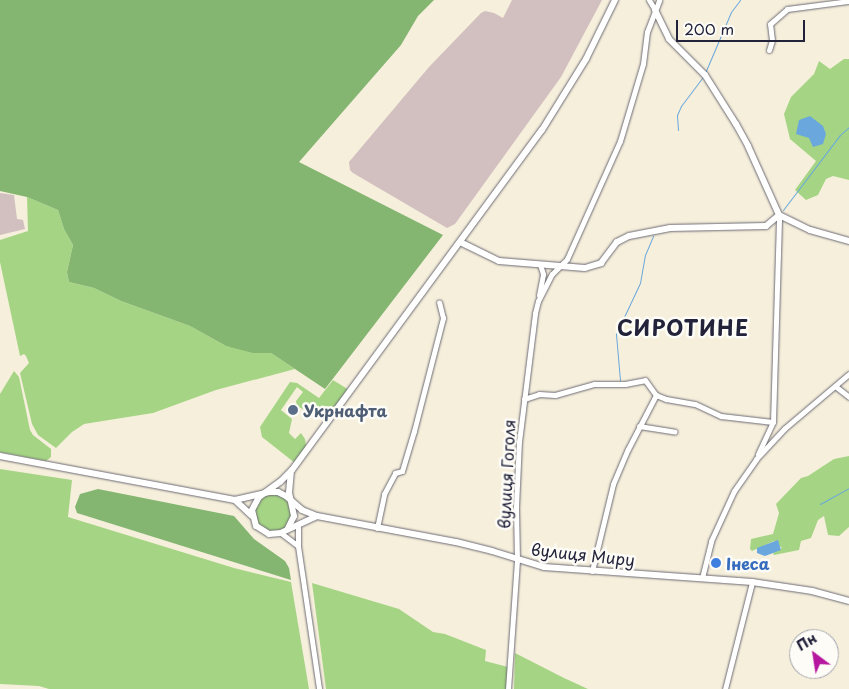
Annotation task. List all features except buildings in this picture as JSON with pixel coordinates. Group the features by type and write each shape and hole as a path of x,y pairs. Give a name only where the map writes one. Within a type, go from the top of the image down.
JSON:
{"street":[{"path":"252,516 254,504 292,470 566,95 615,0"},
{"path":"649,0 669,39 705,75 736,124 779,215 773,422 756,459"},
{"name":"вулиця Гоголя","path":"508,689 516,560 516,507 525,384 538,301 558,266 567,259 620,141 639,80 647,32 659,0"},
{"path":"769,50 772,40 770,24 787,9 849,1"},
{"path":"460,242 499,261 585,268 602,263 617,242 629,236 663,230 766,226 779,215"},
{"path":"779,215 810,230 849,241"},
{"path":"538,301 543,274 540,264"},
{"path":"377,528 384,494 395,473 402,471 414,431 443,318 439,302"},
{"path":"702,578 711,541 734,491 756,459 785,428 849,374"},
{"path":"524,400 539,394 555,395 594,384 625,384 645,380 656,395 666,399 695,404 721,416 773,422"},
{"path":"525,384 539,394"},
{"path":"835,386 849,397"},
{"path":"592,571 613,484 639,426 656,395"},
{"path":"639,426 675,432"},
{"path":"0,456 234,500 278,492 286,496 292,503"},
{"path":"292,470 288,483 298,525 298,546 319,689"},
{"path":"234,500 252,516 256,526 264,532 284,531 317,516"},
{"name":"вулиця Миру","path":"292,503 317,516 456,542 544,567 752,582 812,591 849,601"},
{"path":"284,531 293,522 294,511"},
{"path":"284,531 298,546"},
{"path":"725,689 752,582"}],"shaded area":[{"path":"512,0 602,0 561,77 455,224 447,228 353,173 350,170 349,162 429,67 481,13 485,11 494,13 503,18"},
{"path":"0,193 14,195 17,219 23,220 25,229 0,235"}],"green space":[{"path":"0,0 434,0 418,16 401,45 299,162 443,235 325,389 271,353 253,353 226,346 190,326 121,301 94,288 69,282 67,272 73,245 64,229 58,210 27,197 0,191"},
{"path":"844,59 849,59 849,180 833,176 826,179 818,195 806,200 795,190 816,161 790,139 784,114 791,97 814,74 819,61 830,69"},
{"path":"27,197 58,210 64,229 73,245 67,272 69,282 94,288 121,301 190,326 226,346 271,353 295,369 216,390 153,413 84,424 72,432 56,448 38,435 32,424 20,373 29,363 24,354 20,356 0,262 0,240 28,231"},
{"path":"14,371 19,377 30,430 33,435 51,449 51,457 46,461 0,452 0,394"},
{"path":"333,380 349,390 326,416 315,416 297,406 296,401 303,392 297,387 281,410 292,419 289,433 295,439 301,433 305,439 306,446 295,463 262,437 260,427 290,382 297,383 319,398"},
{"path":"849,456 849,527 839,536 828,535 824,516 818,520 811,538 801,541 799,550 774,555 773,553 782,548 774,541 752,551 750,549 751,539 773,534 779,513 776,504 801,478 808,476 834,459"},
{"path":"0,469 72,480 68,517 234,568 291,582 309,689 49,689 39,686 0,684"},
{"path":"98,489 234,516 254,539 285,561 289,568 291,580 77,513 75,507 80,494"},
{"path":"273,494 286,500 292,513 286,526 273,532 260,526 254,513 260,500"},
{"path":"312,583 399,609 433,632 445,634 486,650 485,661 508,667 506,689 326,689"},
{"path":"515,653 564,678 588,689 514,689"}],"water":[{"path":"810,116 823,126 826,134 823,144 813,147 809,138 796,134 799,120"},
{"path":"778,540 781,550 765,556 757,553 757,548"}],"waterway":[{"path":"705,73 731,12 740,0"},
{"path":"678,130 677,115 681,106 703,77"},
{"path":"783,210 840,135 849,127"},
{"path":"620,380 616,334 640,283 645,255 653,236"},
{"path":"820,504 849,488"}],"place":[{"name":"Укрнафта","path":"293,410"},
{"name":"Інеса","path":"716,563"}],"district":[{"name":"СИРОТИНЕ","path":"683,327"}]}
